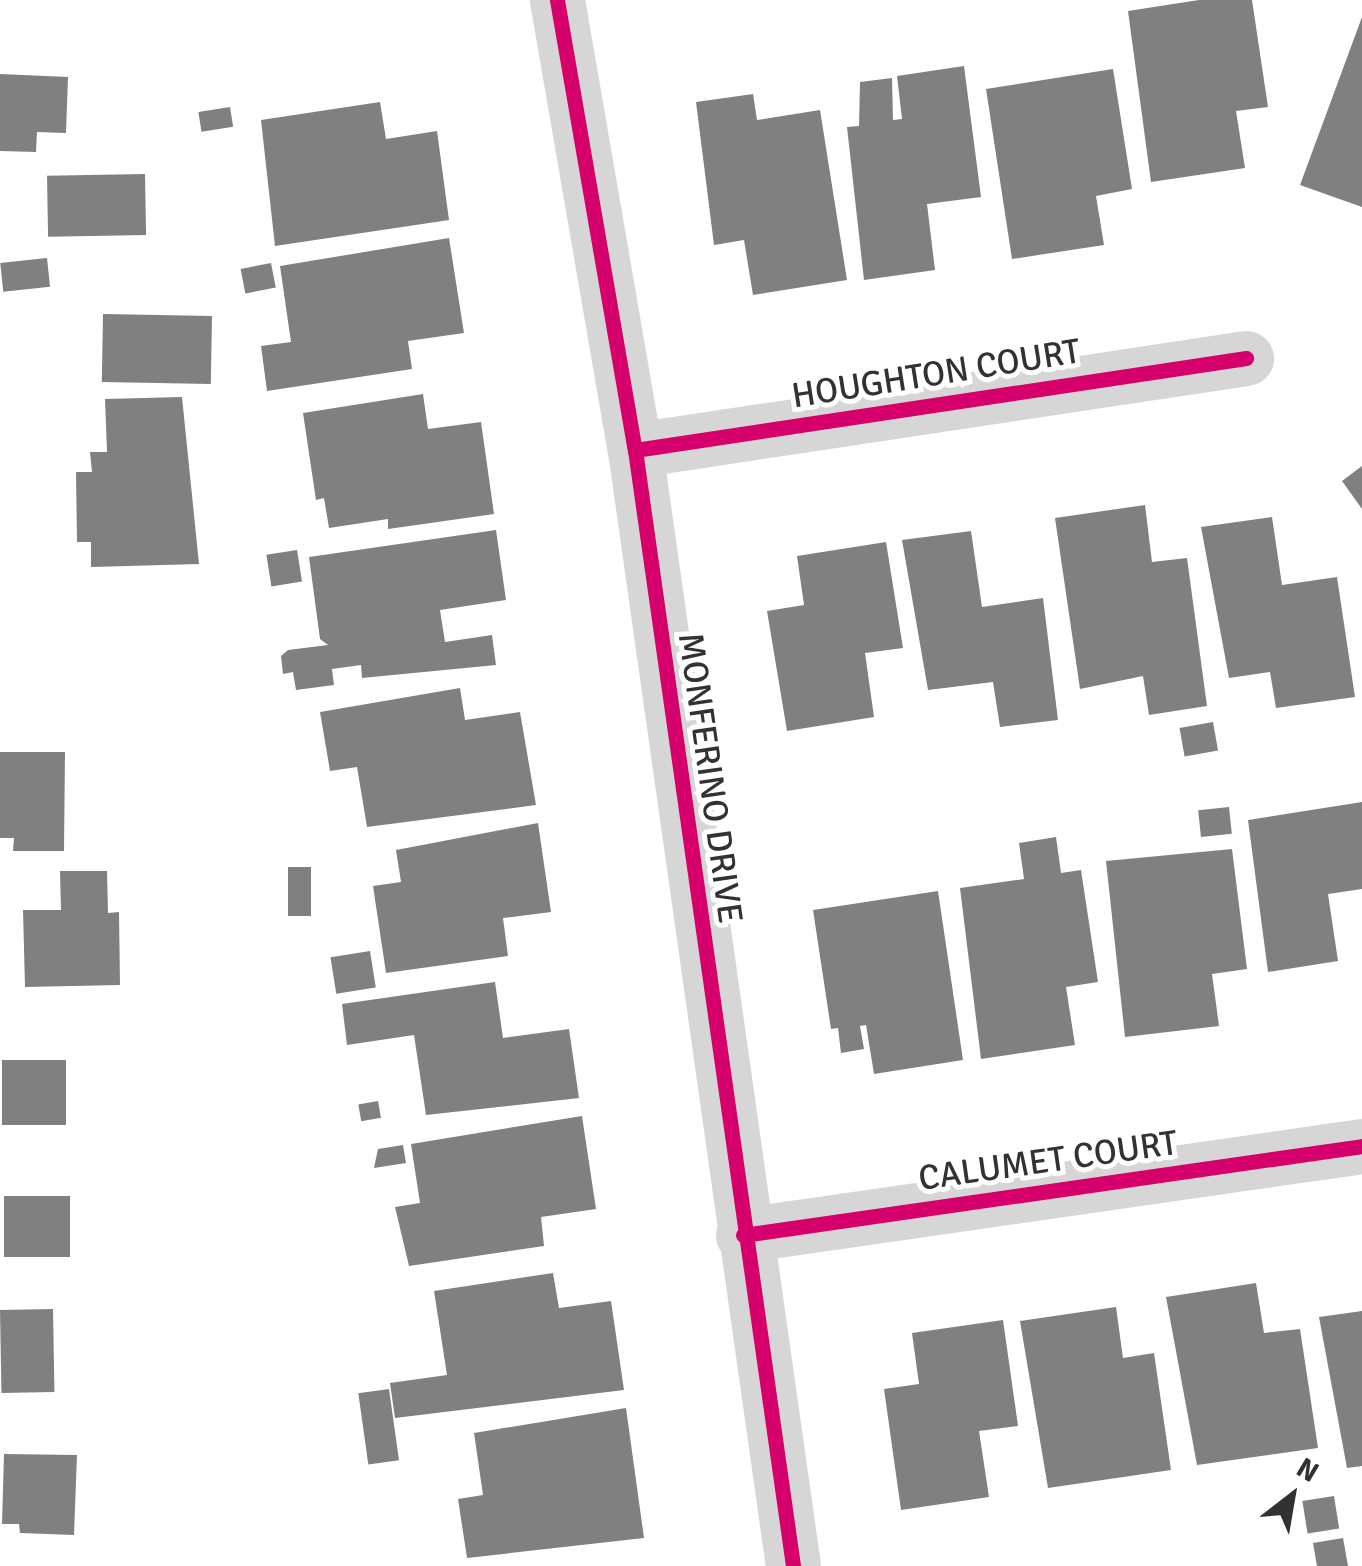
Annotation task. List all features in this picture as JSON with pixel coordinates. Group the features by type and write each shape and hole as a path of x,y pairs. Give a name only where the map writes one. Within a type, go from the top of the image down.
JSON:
{"street":[{"name":"MONFERINO DRIVE","path":"556,0 635,450 794,1566"},
{"name":"HOUGHTON COURT","path":"635,450 1246,358"},
{"name":"CALUMET COURT","path":"744,1236 1362,1146"}],"building":[{"path":"1199,0 1252,0 1268,107 1236,111 1245,168 1151,182 1128,11"},
{"path":"1362,17 1362,207 1300,185"},
{"path":"964,66 981,197 927,204 935,270 864,280 847,127 859,126 860,82 892,78 893,120 902,119 897,76"},
{"path":"1113,69 1132,189 1096,196 1104,245 1012,259 986,89"},
{"path":"0,74 68,77 66,133 37,132 36,152 0,151"},
{"path":"753,94 757,120 820,110 847,280 753,295 744,240 714,245 696,102"},
{"path":"380,102 386,139 437,131 449,220 275,246 261,120"},
{"path":"230,107 233,127 202,132 198,112"},
{"path":"145,174 146,235 48,237 47,176"},
{"path":"449,238 464,333 408,341 412,369 267,391 261,346 291,342 280,266"},
{"path":"47,258 50,287 3,292 0,263"},
{"path":"271,263 276,288 245,293 241,269"},
{"path":"103,314 212,316 211,384 102,382"},
{"path":"423,394 428,429 481,422 494,514 388,529 388,519 329,528 324,498 316,500 303,413"},
{"path":"182,397 199,564 91,567 91,542 77,542 76,472 92,472 90,452 107,452 105,399"},
{"path":"1362,466 1362,509 1342,481"},
{"path":"1145,505 1152,562 1187,558 1207,706 1149,715 1143,676 1080,689 1055,518"},
{"path":"1272,517 1282,585 1337,577 1355,697 1276,708 1270,672 1229,678 1201,527"},
{"path":"496,530 506,600 440,610 445,642 492,635 496,665 362,678 361,665 332,669 334,685 296,690 293,672 283,674 281,656 288,650 328,645 320,639 309,557"},
{"path":"971,531 982,607 1043,598 1058,720 1000,727 993,682 928,690 902,540"},
{"path":"886,542 903,648 865,653 874,717 787,731 767,611 804,605 797,556"},
{"path":"297,550 302,582 271,586 266,555"},
{"path":"460,688 465,720 520,712 536,805 367,827 357,767 330,771 320,712"},
{"path":"1213,722 1218,751 1185,756 1180,728"},
{"path":"0,752 65,752 64,851 13,851 14,838 0,838"},
{"path":"1362,802 1362,889 1328,894 1338,961 1268,972 1248,820"},
{"path":"1229,807 1232,834 1201,837 1198,810"},
{"path":"538,823 551,912 503,918 508,956 386,973 373,886 401,882 396,850"},
{"path":"1056,837 1061,873 1081,870 1098,982 1066,987 1075,1045 981,1059 960,888 1024,879 1019,843"},
{"path":"1232,849 1247,969 1212,974 1219,1026 1125,1037 1106,861"},
{"path":"288,867 311,867 311,916 288,916"},
{"path":"60,871 107,871 108,913 119,912 120,985 25,987 23,910 61,910"},
{"path":"938,891 963,1060 874,1074 866,1025 860,1026 864,1049 841,1053 838,1028 831,1029 813,910"},
{"path":"370,951 376,988 336,994 330,957"},
{"path":"495,982 503,1038 569,1029 579,1098 426,1115 414,1035 347,1045 342,1004"},
{"path":"2,1060 66,1060 66,1125 2,1125"},
{"path":"378,1101 381,1118 361,1121 358,1104"},
{"path":"582,1116 596,1209 541,1217 544,1246 409,1266 395,1207 420,1203 411,1144"},
{"path":"403,1145 406,1163 374,1168 378,1149"},
{"path":"4,1196 70,1196 70,1257 4,1257"},
{"path":"553,1273 559,1308 611,1301 624,1390 395,1418 390,1383 447,1375 434,1291"},
{"path":"1256,1283 1264,1333 1300,1329 1318,1448 1197,1465 1166,1297"},
{"path":"1116,1307 1123,1358 1154,1353 1171,1470 1048,1488 1020,1321"},
{"path":"53,1309 54,1392 1,1393 0,1310"},
{"path":"1362,1311 1362,1466 1347,1468 1319,1317"},
{"path":"1003,1320 1018,1426 979,1431 989,1497 901,1510 884,1389 919,1384 912,1333"},
{"path":"389,1389 399,1460 368,1465 358,1393"},
{"path":"626,1408 644,1538 467,1558 458,1499 483,1495 474,1433"},
{"path":"4,1454 77,1455 74,1535 20,1533 19,1524 2,1524"},
{"path":"1334,1496 1339,1529 1308,1534 1302,1501"},
{"path":"1343,1538 1348,1566 1317,1566 1313,1543"}],"cycle path":[{"path":"557,0 635,450 793,1566"},
{"path":"635,450 1246,358"},
{"path":"743,1235 1362,1146"}]}
